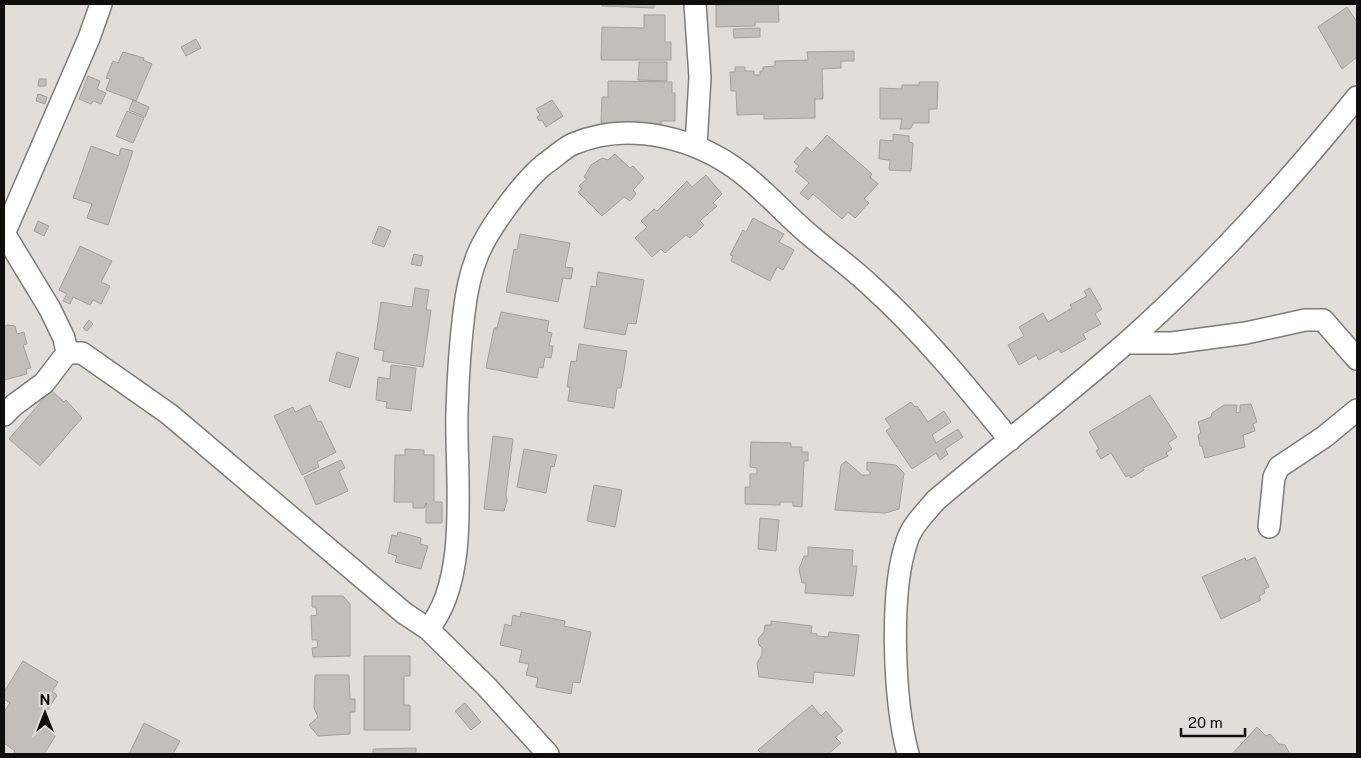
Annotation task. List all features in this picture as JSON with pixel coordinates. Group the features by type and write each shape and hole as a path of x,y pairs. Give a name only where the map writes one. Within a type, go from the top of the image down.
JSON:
{"street":[{"path":"4,415 44,383 67,353 64,338 50,309 4,234 86,46 101,4"},
{"path":"695,4 700,77 696,146"},
{"path":"908,754 903,736 896,606 900,570 907,539 920,519 936,500 1126,343 1222,252 1265,207 1357,96"},
{"path":"428,628 438,616 452,574 459,499 457,412 463,320 478,254 510,202 536,170 572,144 603,136 636,133 661,135 696,146 742,173 809,235 871,286 938,354 1010,440"},
{"path":"1126,343 1172,342 1246,333 1305,320 1323,320 1357,359"},
{"path":"67,353 82,353 98,362 169,414 404,613 428,628 486,686 548,754"},
{"path":"1269,527 1274,477 1280,467 1331,432 1357,410"}],"building":[{"path":"602,4 654,4 654,8 602,6"},
{"path":"778,4 779,22 755,22 755,26 716,27 716,5"},
{"path":"1347,7 1357,22 1357,57 1342,69 1318,27"},
{"path":"644,15 665,15 665,42 671,42 671,60 601,60 602,27 644,28"},
{"path":"760,28 760,37 734,38 733,29"},
{"path":"196,39 201,48 186,56 181,47"},
{"path":"854,51 854,61 841,61 841,68 822,69 823,99 815,99 815,118 764,119 764,114 737,115 736,91 731,91 730,72 735,72 735,67 745,67 745,71 754,71 754,75 760,75 763,67 775,66 775,61 808,60 807,52"},
{"path":"123,52 144,58 143,60 152,64 136,101 106,90 110,79 106,78 113,61 118,63"},
{"path":"639,62 667,62 667,81 638,80"},
{"path":"88,76 100,81 97,89 106,93 101,104 93,101 91,104 79,99"},
{"path":"39,79 46,79 46,86 38,86"},
{"path":"608,81 672,82 672,93 675,93 675,121 661,121 661,124 655,124 655,127 647,127 647,123 601,123 602,97 608,97"},
{"path":"919,82 938,82 937,109 929,109 929,123 914,123 910,129 900,129 902,119 880,119 880,88 902,89 902,85 919,85"},
{"path":"38,94 47,97 45,104 36,101"},
{"path":"133,100 149,107 145,117 129,110"},
{"path":"552,100 563,116 546,127 542,120 539,121 537,117 540,115 536,109"},
{"path":"127,111 144,118 133,143 116,136"},
{"path":"893,134 909,136 909,142 913,143 911,171 889,170 890,160 879,159 880,140 893,141"},
{"path":"827,135 872,174 870,177 878,184 864,199 869,203 855,218 848,212 842,219 813,194 808,200 800,193 809,183 795,171 799,166 794,162 807,147 812,152"},
{"path":"91,146 119,156 121,148 133,151 108,225 87,218 92,204 73,198"},
{"path":"615,154 630,168 633,166 644,178 633,190 636,194 630,201 624,197 602,216 578,192 582,189 579,186 587,179 584,177 591,165 602,158 608,160"},
{"path":"706,175 722,194 713,203 717,206 700,221 704,225 690,238 686,235 665,253 661,249 652,257 635,238 647,227 641,221 654,209 657,211 687,181 692,187"},
{"path":"753,218 784,234 779,242 794,250 783,270 777,267 770,281 731,261 733,256 730,255 743,230 746,232"},
{"path":"38,221 49,226 44,236 34,231"},
{"path":"379,226 391,231 384,247 372,243"},
{"path":"520,234 570,243 565,267 573,268 571,279 563,278 558,302 506,292 514,249 517,250"},
{"path":"80,246 112,261 101,282 110,286 101,304 93,300 90,305 73,297 70,304 63,301 67,294 59,290"},
{"path":"414,254 423,256 421,266 411,264"},
{"path":"598,272 644,280 636,324 628,323 625,335 584,328 591,286 596,287"},
{"path":"415,288 429,290 426,310 431,310 423,367 382,361 384,351 374,349 381,302 412,307"},
{"path":"1090,288 1102,309 1095,314 1101,324 1083,334 1086,339 1061,353 1059,349 1039,360 1036,355 1019,365 1008,345 1024,336 1019,327 1043,313 1048,322 1072,308 1070,305 1087,296 1084,291"},
{"path":"501,312 549,321 547,332 552,333 549,346 553,346 551,358 545,357 543,368 539,367 537,378 486,368 494,328 497,328"},
{"path":"89,320 93,324 87,331 83,328"},
{"path":"7,325 15,326 17,334 24,332 27,344 23,345 31,368 26,369 27,374 4,380 4,327"},
{"path":"579,344 627,351 621,388 617,388 614,408 568,401 570,387 567,387 571,361 576,362"},
{"path":"337,352 359,358 350,388 329,381"},
{"path":"391,365 416,368 411,411 386,408 387,402 376,400 378,377 390,379"},
{"path":"51,390 64,402 66,400 82,418 40,466 9,439"},
{"path":"1150,395 1177,437 1168,443 1172,449 1166,453 1168,456 1143,468 1144,470 1131,478 1129,475 1126,477 1111,453 1101,459 1096,451 1099,449 1089,432"},
{"path":"911,402 915,407 917,406 928,422 944,411 951,422 932,435 936,443 958,429 963,437 945,449 948,454 940,460 936,453 912,469 886,431 891,427 885,419"},
{"path":"1251,404 1257,422 1253,424 1255,431 1243,435 1245,447 1205,458 1202,446 1200,446 1198,435 1201,433 1198,422 1211,417 1212,413 1224,405 1237,405 1236,413 1240,412 1240,405"},
{"path":"310,405 318,422 321,421 336,452 317,462 319,467 302,475 274,416 293,407 295,412"},
{"path":"493,436 513,439 506,494 507,501 504,511 484,509"},
{"path":"751,442 791,443 791,447 802,447 802,452 808,452 808,461 804,461 802,507 793,506 793,502 780,502 780,505 745,504 745,487 750,487 750,474 757,474 757,468 750,467"},
{"path":"405,449 424,450 424,455 434,455 434,502 442,502 442,523 426,523 426,503 424,508 413,508 413,502 394,502 395,455 405,455"},
{"path":"524,449 557,455 554,467 551,466 546,493 517,487"},
{"path":"341,460 345,468 339,471 348,491 316,505 304,477"},
{"path":"846,461 862,475 870,475 870,472 867,470 867,462 896,465 904,473 899,509 885,513 835,510 841,465"},
{"path":"594,485 622,490 615,527 587,521"},
{"path":"760,518 779,520 776,551 758,549"},
{"path":"398,532 421,538 420,544 428,546 421,569 395,562 397,556 388,553 392,535 397,536"},
{"path":"808,547 853,550 852,566 857,566 853,596 805,593 806,583 802,583 799,569 804,556 808,556"},
{"path":"1255,557 1269,587 1264,589 1265,593 1259,596 1261,600 1221,619 1202,577 1245,558 1246,561"},
{"path":"312,596 343,596 350,604 350,656 313,657 312,648 318,647 317,640 312,640 311,616 317,615 316,607 312,607"},
{"path":"521,612 565,621 564,626 591,632 580,683 573,682 571,694 536,687 538,678 526,675 529,664 519,662 522,650 500,645 505,624 511,626 513,615 520,617"},
{"path":"771,621 812,626 811,633 817,634 817,636 828,637 829,632 859,635 854,676 814,672 813,683 759,677 757,663 762,655 762,648 759,645 758,639 764,632 765,625 771,625"},
{"path":"364,656 410,656 410,676 404,676 404,705 410,705 410,730 364,730"},
{"path":"23,661 58,682 52,692 57,695 39,724 56,735 44,754 16,754 14,753 15,751 4,743 4,712 10,703 4,699 4,692"},
{"path":"315,675 349,675 350,699 355,699 355,712 350,712 350,734 318,736 309,725 318,717 314,708"},
{"path":"465,703 481,722 471,730 455,711"},
{"path":"812,705 821,716 826,711 843,731 835,737 841,743 828,754 762,754 758,750"},
{"path":"144,723 180,741 173,754 129,754"},
{"path":"1257,727 1266,736 1270,734 1279,744 1285,745 1290,754 1232,754"},
{"path":"416,748 416,754 373,754 373,749"}]}
